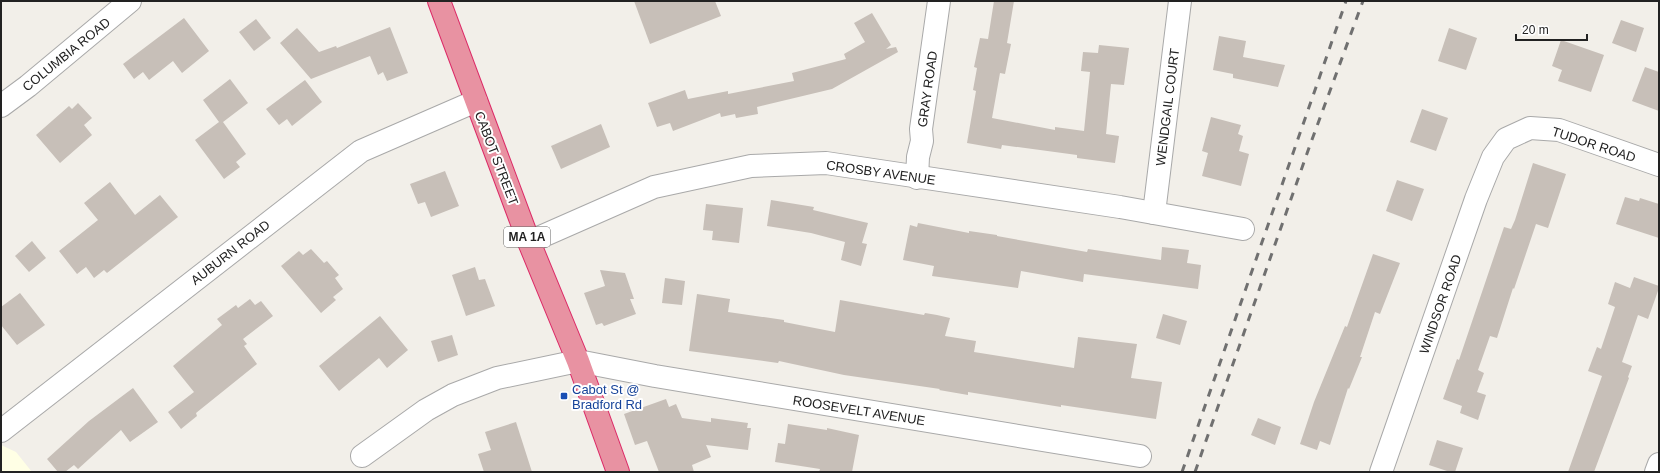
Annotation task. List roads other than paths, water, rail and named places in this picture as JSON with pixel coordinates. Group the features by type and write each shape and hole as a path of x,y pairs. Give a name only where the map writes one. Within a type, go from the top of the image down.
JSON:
{"highway":[{"name":"CABOT STREET","path":"439,1 529,242 578,361 618,472"}],"street":[{"name":"COLUMBIA ROAD","path":"1,106 28,86 130,1"},
{"name":"GRAY ROAD","path":"917,178 918,157 922,141 921,129 939,1"},
{"name":"WENDGAIL COURT","path":"1154,213 1180,1"},
{"name":"AUBURN ROAD","path":"1,431 361,151 476,101"},
{"name":"TUDOR ROAD","path":"1506,139 1530,128 1559,130 1659,165"},
{"name":"WINDSOR ROAD","path":"1381,472 1476,199 1493,157 1506,139"},
{"name":"CROSBY AVENUE","path":"529,242 654,187 751,166 826,163 1154,213 1243,229"},
{"path":"362,456 426,410 453,395 497,378 578,361"},
{"name":"ROOSEVELT AVENUE","path":"578,361 654,376 1140,456"},
{"path":"1656,472 1659,464"}],"railway":[{"path":"1182,472 1346,1"},
{"path":"1195,472 1310,145 1363,1"}],"place":[{"name":"Cabot St @ Bradford Rd","path":"564,396"}]}
